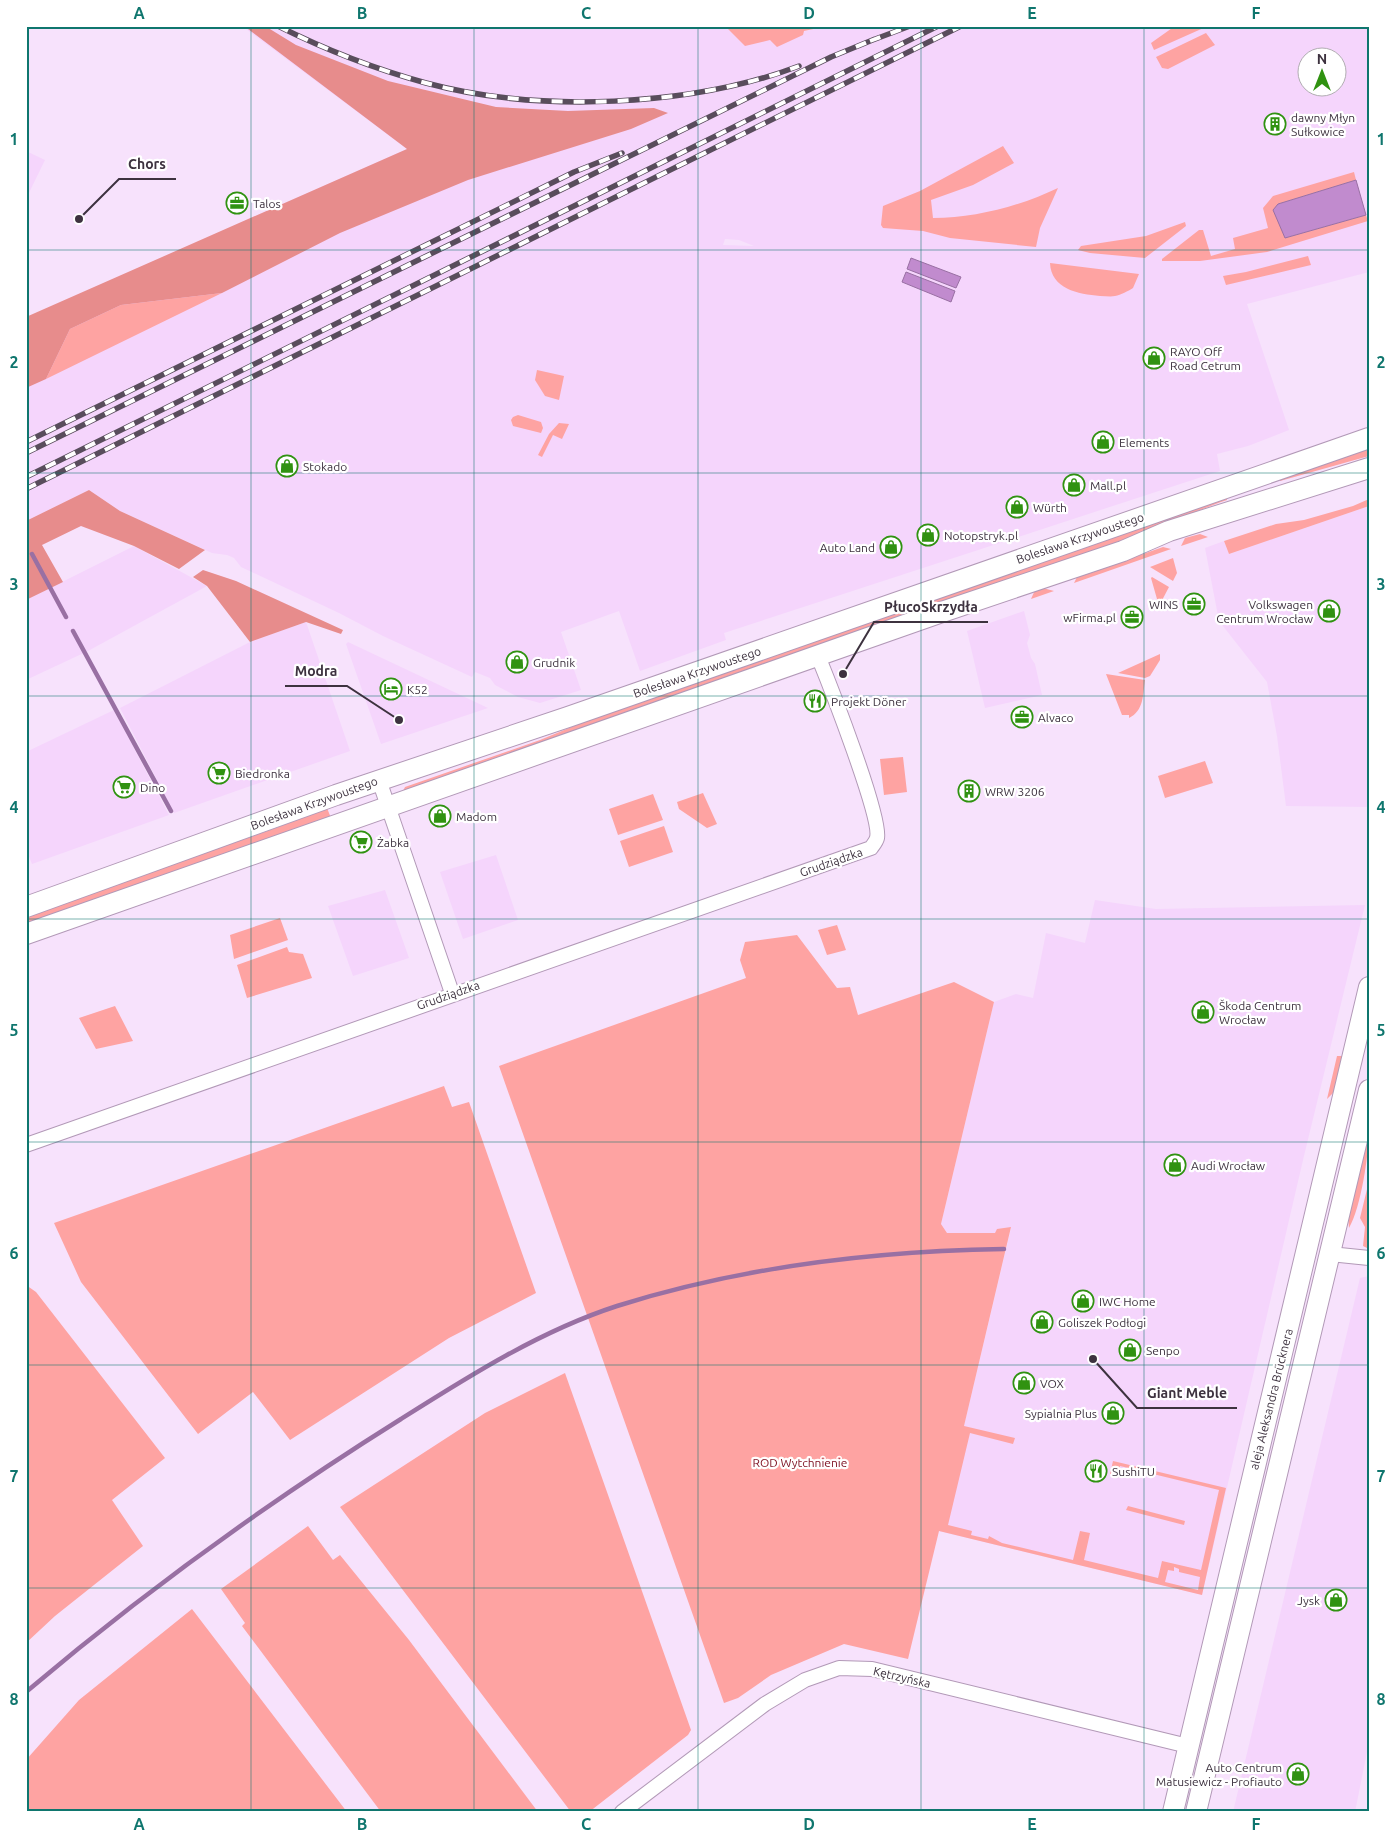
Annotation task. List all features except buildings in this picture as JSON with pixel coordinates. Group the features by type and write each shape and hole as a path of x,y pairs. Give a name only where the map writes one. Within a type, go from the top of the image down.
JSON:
{"main road":[{"name":"Bolesława Krzywoustego","path":"26,907 379,780 1369,438"},
{"name":"Bolesława Krzywoustego","path":"26,934 1122,550 1169,531 1369,468"},
{"name":"aleja Aleksandra Brücknera","path":"1173,1812 1367,999"},
{"name":"aleja Aleksandra Brücknera","path":"1196,1812 1369,1090"}],"street":[{"name":"Grudziądzka","path":"26,1145 871,848 877,838 876,819 818,656"},
{"path":"379,780 452,994"},
{"path":"1330,1254 1369,1258"},
{"name":"Kętrzyńska","path":"622,1812 765,1704 806,1680 840,1668 872,1670 1188,1746"}],"shaded area":[{"path":"242,26 725,26 745,45 828,26 1369,26 1369,272 1247,304 1289,430 1248,446 1217,454 1220,471 724,633 726,640 640,671 619,611 561,632 581,690 540,703 518,697 495,685 490,678 475,672 472,677 383,636 241,567 234,558 212,553 120,511 89,490 26,521 26,318 407,149","holes":["725,239 739,240 754,246 723,245"]},
{"path":"244,26 265,26 296,45 388,81 496,107 568,111 654,108 668,113 631,129 468,180 340,233 222,293 121,305 70,329 46,379 26,388 26,317 407,149"},
{"path":"26,151 45,160 26,199"},
{"path":"1356,180 1366,215 1285,238 1273,210 1278,204"},
{"path":"911,258 961,277 956,288 907,269"},
{"path":"906,272 955,291 951,302 902,282"},
{"path":"89,490 120,511 205,550 179,569 134,546 81,526 42,545 63,582 26,600 26,521"},
{"name":"Volkswagen Centrum Wrocław","path":"1369,506 1369,807 1286,806 1277,736 1267,682 1219,621 1205,548 1224,541 1229,554"},
{"path":"134,546 207,586 88,651 26,680 26,600"},
{"path":"203,570 236,581 343,630 341,634 306,622 250,642 207,586 193,577"},
{"path":"1024,611 1030,635 1027,643 1031,658 1035,664 1042,695 985,708 967,631"},
{"path":"306,622 350,751 174,813 120,708 250,642"},
{"path":"348,642 488,708 381,744 346,644"},
{"path":"114,710 169,815 32,864 26,849 26,752"},
{"path":"496,855 518,920 463,939 440,872"},
{"path":"385,890 409,958 353,976 328,906"},
{"path":"1095,900 1156,909 1365,905 1303,1160 1202,1595 939,1531 1011,1228 995,1233 947,1233 941,1224 994,1002 1016,994 1033,998 1046,933 1085,943"},
{"path":"1369,1276 1369,1742 1355,1812 1233,1812 1360,1278"}],"green space":[{"path":"725,26 828,26 804,31 803,35 777,47 770,40 745,46"},
{"path":"1175,26 1208,26 1154,50 1151,43"},
{"path":"1206,33 1215,45 1168,69 1162,68 1156,57"},
{"path":"1003,146 1014,163 973,185 931,200 933,218 965,216 997,210 1058,188 1040,228 1036,247 950,238 923,231 883,228 881,225 883,206 920,191"},
{"path":"1354,172 1356,180 1278,204 1285,238 1366,215 1368,221 1267,252 1200,261 1162,261 1162,259 1199,230 1203,230 1211,256 1235,249 1233,238 1268,228 1263,208 1273,196"},
{"path":"1185,222 1186,226 1145,258 1090,253 1078,250 1081,246 1146,236"},
{"path":"1308,256 1311,265 1226,285 1223,276 1246,272"},
{"path":"1050,263 1139,274 1133,288 1122,294 1112,296 1092,295 1075,292 1060,284 1055,279"},
{"path":"222,293 46,379 70,329 121,305"},
{"path":"537,370 564,376 559,400 545,396 535,380"},
{"path":"518,415 541,422 543,428 541,433 513,426 511,420"},
{"path":"559,423 569,424 562,439 553,435 542,457 538,455 549,434"},
{"path":"1369,447 1369,456 1280,481 1280,478"},
{"path":"1227,497 1227,500 1073,559 403,791 405,787 540,740 603,714"},
{"path":"1369,499 1369,506 1229,554 1224,541 1276,524 1304,520 1353,506"},
{"path":"1200,534 1208,537 1181,546 1185,538"},
{"path":"1163,547 1171,549 1074,583 1077,577"},
{"path":"1173,558 1177,573 1173,581 1150,567"},
{"path":"1151,578 1169,587 1159,606"},
{"path":"1043,588 1054,591 1031,599 1035,590"},
{"path":"1160,654 1160,660 1150,676 1145,678 1118,673"},
{"path":"1106,674 1145,680 1140,707 1129,718 1129,715 1122,715"},
{"path":"903,757 907,792 884,795 880,759"},
{"path":"1205,761 1213,783 1165,798 1158,776"},
{"path":"703,793 717,824 707,828 679,809 677,802"},
{"path":"653,794 663,820 618,835 609,809"},
{"path":"327,808 331,818 26,926 26,916 273,829"},
{"path":"664,826 673,852 629,867 620,841"},
{"path":"280,918 288,940 234,959 230,935"},
{"path":"837,925 846,950 827,955 818,930"},
{"name":"ROD Wytchnienie","path":"797,935 837,988 850,987 858,1015 954,982 994,1002 941,1224 947,1233 995,1233 997,1229 1011,1227 964,1426 1015,1438 1013,1444 970,1433 948,1525 972,1531 971,1535 988,1539 989,1536 1002,1543 1073,1560 1080,1531 1090,1533 1084,1560 1158,1578 1162,1561 1201,1570 1219,1490 1120,1466 1117,1475 1110,1474 1113,1461 1226,1488 1202,1595 939,1531 908,1659 844,1644 771,1675 738,1698 724,1703 499,1066 746,978 740,960 745,942","holes":["1174,1567 1179,1569 1179,1572 1200,1577 1198,1590 1165,1582 1168,1570 1174,1571"]},
{"path":"287,947 289,952 303,954 312,978 247,998 237,965"},
{"path":"115,1006 133,1041 96,1049 79,1018"},
{"path":"1337,1056 1344,1056 1336,1090 1327,1099"},
{"path":"444,1086 452,1107 469,1102 536,1293 449,1338 290,1440 253,1392 198,1434 81,1282 54,1223"},
{"path":"1369,1130 1364,1180 1349,1228 1348,1216"},
{"path":"1369,1181 1369,1249 1363,1246 1365,1227 1360,1218"},
{"path":"26,1285 36,1292 165,1458 112,1500 143,1546 55,1616 26,1643"},
{"path":"565,1373 691,1730 688,1735 589,1812 571,1812 340,1507 485,1413"},
{"path":"1128,1506 1185,1521 1184,1525 1126,1510"},
{"path":"308,1526 333,1560 340,1555 409,1640 538,1812 381,1812 242,1626 245,1623 221,1589"},
{"path":"192,1609 347,1812 31,1812 26,1808 26,1760 79,1700"}],"waterway":[{"path":"32,554 66,617"},
{"path":"73,631 171,811"},
{"path":"26,1692 162,1583 304,1482 453,1387 533,1341 560,1328 588,1316 664,1292 760,1271 906,1253 1004,1249"}],"railway":[{"path":"278,26 351,58 407,78 470,93 516,99 565,102 663,97 711,90 757,80 799,66"},
{"path":"870,41 910,26"},
{"path":"26,477 938,26"},
{"path":"26,489 961,26"},
{"path":"26,453 831,57 875,39"},
{"path":"26,442 574,172 622,153"}],"place":[{"name":"dawny Młyn Sułkowice","path":"1275,124"},
{"name":"Talos","path":"237,203"},
{"name":"Chors","path":"79,219"},
{"name":"RAYO Off Road Cetrum","path":"1154,358"},
{"name":"Elements","path":"1103,442"},
{"name":"Stokado","path":"287,466"},
{"name":"Mall.pl","path":"1074,485"},
{"name":"Würth","path":"1017,507"},
{"name":"Notopstryk.pl","path":"928,535"},
{"name":"Auto Land","path":"891,547"},
{"name":"WINS","path":"1194,604"},
{"name":"Volkswagen Centrum Wrocław","path":"1329,611"},
{"name":"wFirma.pl","path":"1132,617"},
{"name":"Grudnik","path":"517,662"},
{"name":"PłucoSkrzydła","path":"843,674"},
{"name":"K52","path":"391,689"},
{"name":"Projekt Döner","path":"815,701"},
{"name":"Alvaco","path":"1022,717"},
{"name":"Modra","path":"399,720"},
{"name":"Biedronka","path":"219,773"},
{"name":"Dino","path":"124,787"},
{"name":"WRW 3206","path":"969,791"},
{"name":"Madom","path":"440,816"},
{"name":"Żabka","path":"361,842"},
{"name":"Škoda Centrum Wrocław","path":"1203,1012"},
{"name":"Audi Wrocław","path":"1175,1165"},
{"name":"IWC Home","path":"1083,1301"},
{"name":"Goliszek Podłogi","path":"1042,1322"},
{"name":"Senpo","path":"1130,1350"},
{"name":"Giant Meble","path":"1093,1359"},
{"name":"VOX","path":"1024,1383"},
{"name":"Sypialnia Plus","path":"1113,1413"},
{"name":"SushiTU","path":"1096,1471"},
{"name":"Jysk","path":"1336,1600"},
{"name":"Auto Centrum Matusiewicz - Profiauto","path":"1298,1774"}]}
